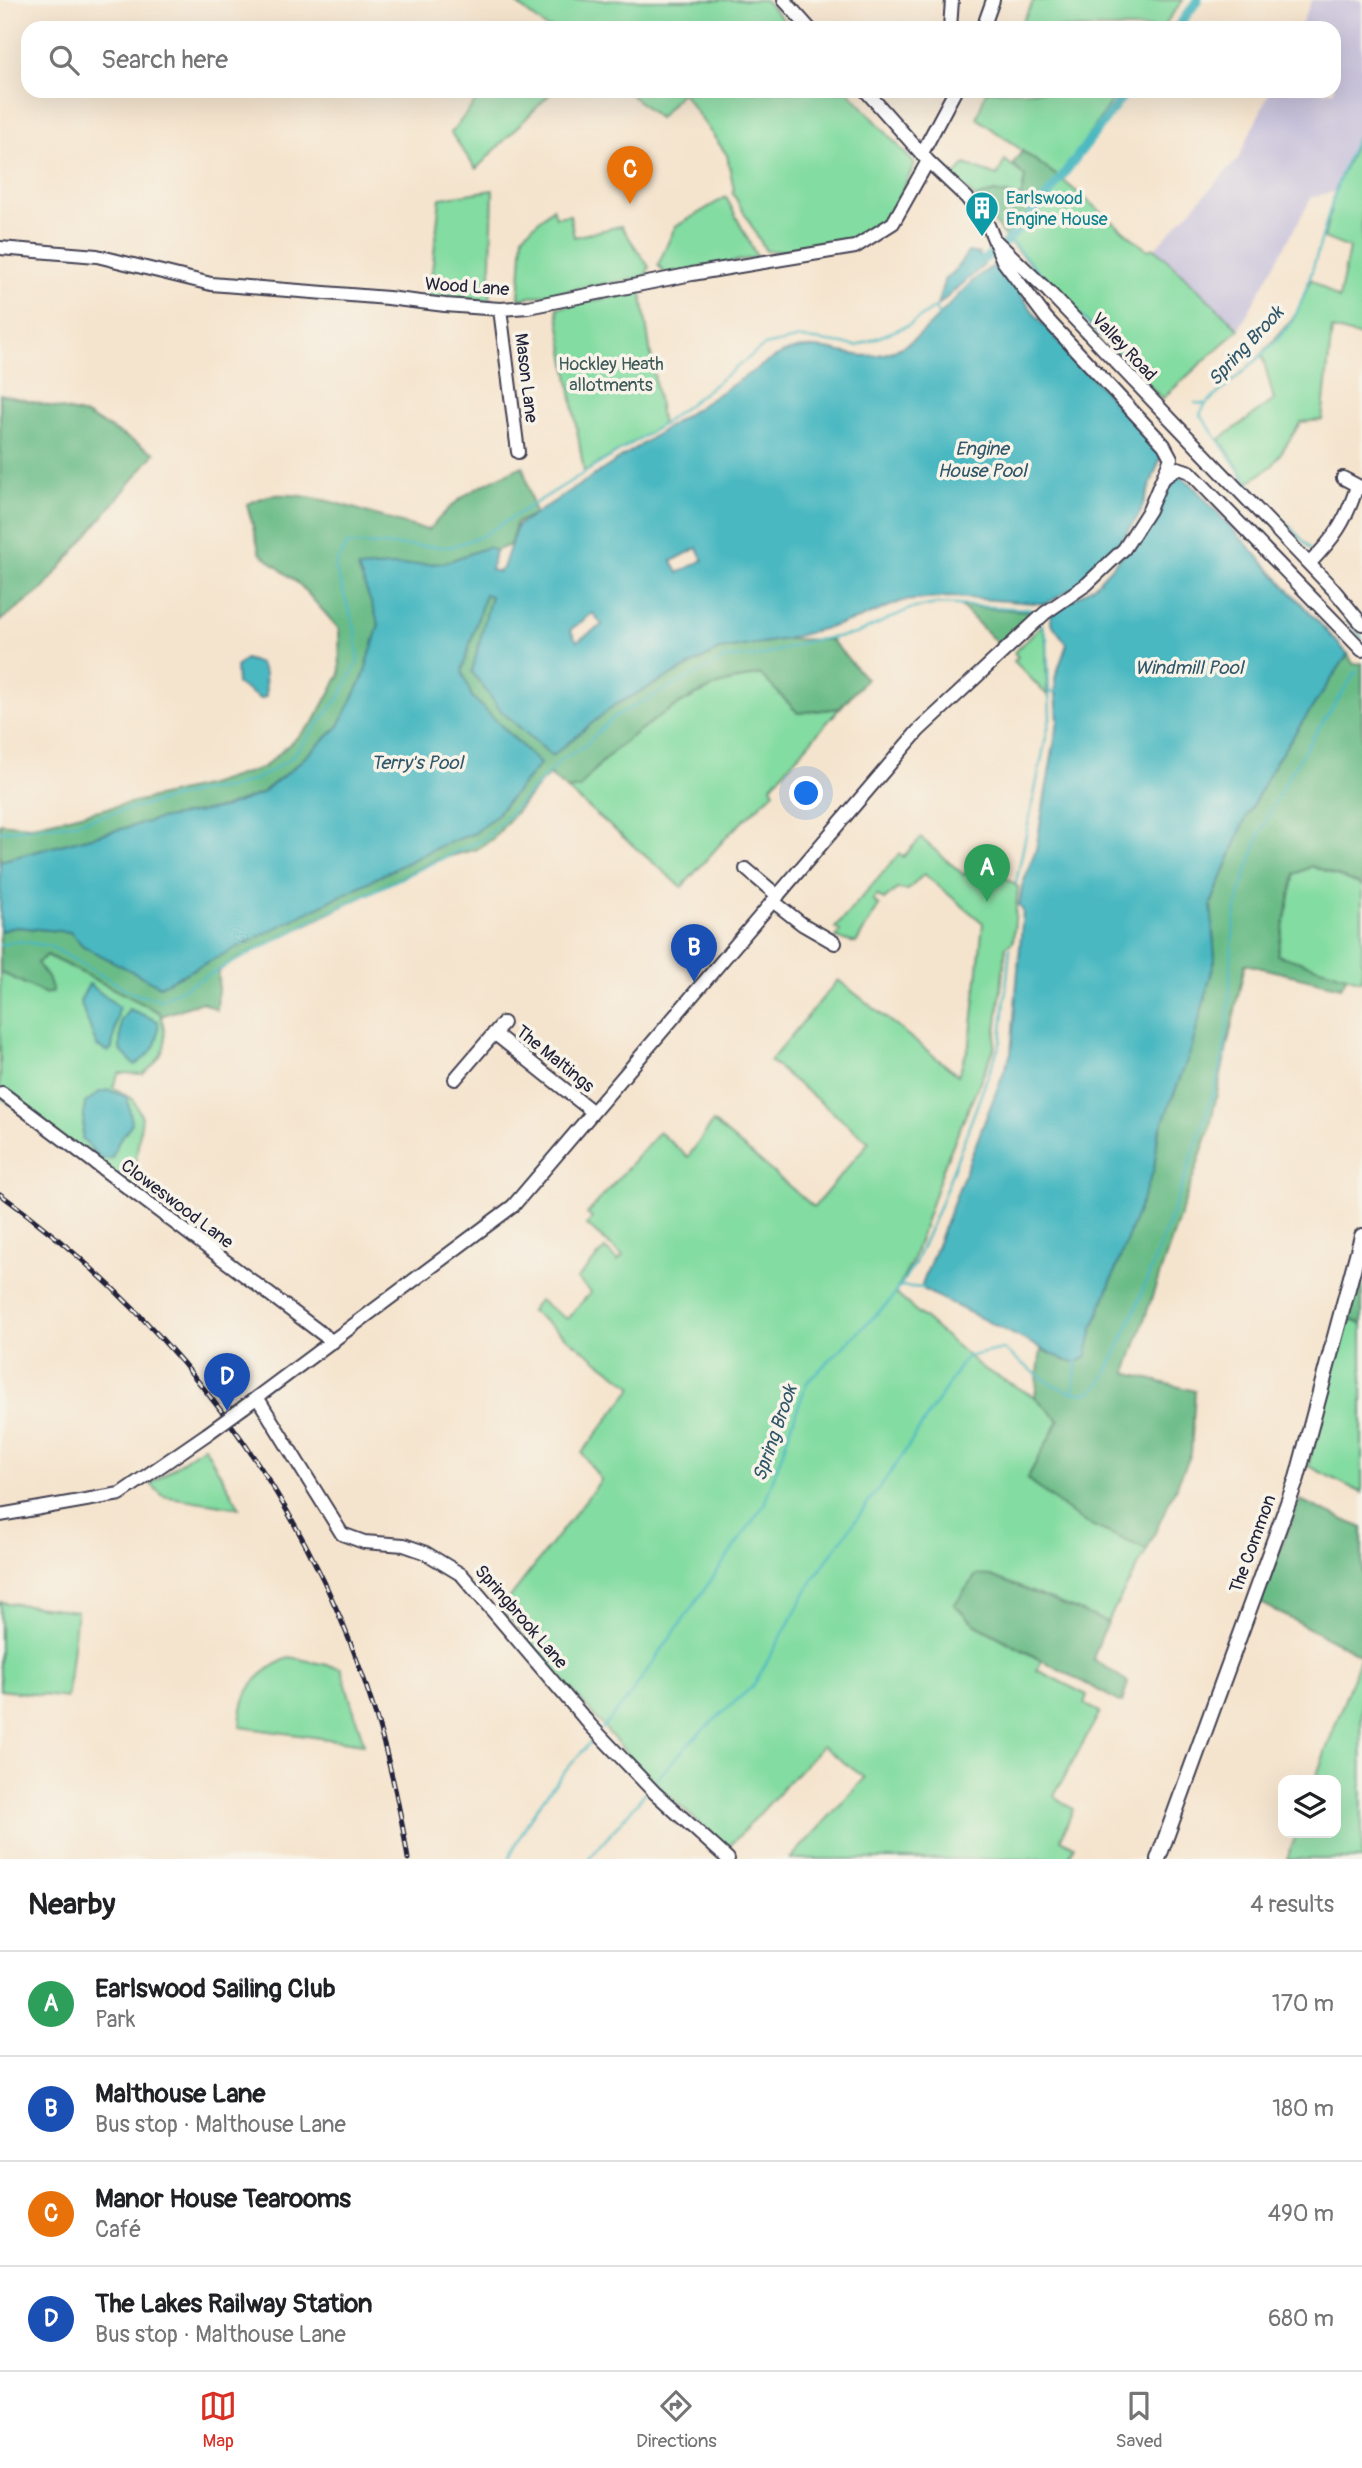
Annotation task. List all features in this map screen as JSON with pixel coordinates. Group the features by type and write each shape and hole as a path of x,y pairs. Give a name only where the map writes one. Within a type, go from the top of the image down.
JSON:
{"main road":[{"name":"The Common","path":"1158,1859 1297,1478 1362,1236"}],"street":[{"path":"784,0 803,21"},
{"path":"951,21 953,0"},
{"path":"986,21 993,0"},
{"name":"Valley Road","path":"872,98 925,157 967,198 996,242 1048,291 1362,624"},
{"name":"Wood Lane","path":"0,248 97,256 211,284 500,309 528,307 692,274 855,247 894,223 952,98"},
{"path":"0,1515 120,1494 333,1342 513,1206 918,731 1040,617 1087,584 1124,548 1165,477 1171,458 1164,444 1046,318 1003,261 996,242"},
{"name":"Mason Lane","path":"500,309 517,452"},
{"path":"1165,477 1178,468 1189,472 1362,650"},
{"path":"1308,564 1348,517 1359,487 1343,478"},
{"path":"746,869 802,924 835,943"},
{"name":"The Maltings","path":"455,1079 499,1028 593,1112"},
{"name":"Cloweswood Lane","path":"2,1093 333,1342"},
{"name":"Springbrook Lane","path":"257,1397 342,1534 364,1542 404,1545 424,1552 462,1575 602,1738 655,1793 729,1859"}],"shaded area":[{"path":"1312,0 1362,0 1362,129 1333,192 1312,197 1239,329 1155,248 1238,159 1267,98 1341,98 1341,21 1302,21"}],"green space":[{"path":"512,0 765,0 784,21 538,21"},
{"path":"1034,0 1183,0 1167,21 1023,21"},
{"path":"478,98 546,98 476,169 451,133"},
{"path":"635,98 677,98 659,118"},
{"path":"686,98 854,98 915,164 890,212 879,225 865,234 834,245 766,251 732,192 734,190 727,155"},
{"path":"984,98 1113,98 1060,178 977,118"},
{"path":"1362,129 1362,337 1332,329 1322,420 1301,422 1273,465 1248,483 1220,439 1274,400 1262,354 1296,314 1311,279 1339,299 1349,248 1324,238 1336,187"},
{"path":"1022,151 1060,178 1008,241 976,198 994,192 1021,197 1025,177 1013,164"},
{"path":"1005,160 1025,177 1021,198 994,192 976,198 953,178 965,164 997,176"},
{"path":"1060,178 1147,250 1155,248 1239,329 1162,399 1008,241"},
{"path":"493,190 490,301 424,296 432,272 440,198"},
{"path":"726,197 757,257 666,275 658,265 675,227"},
{"path":"553,208 556,217 570,215 574,237 621,226 649,267 646,277 519,299 523,235"},
{"name":"Hockley Heath allotments","path":"641,291 662,425 584,472 557,308"},
{"path":"0,394 86,415 155,453 43,589 0,621"},
{"path":"523,466 535,514 516,523 510,545 495,551 488,547 444,563 359,569 379,624 363,678 339,726 260,794 223,808 159,819 0,861 0,823 29,826 209,785 264,767 314,722 340,674 339,629 301,586 260,553 247,504 273,495 293,495 332,502 429,530 460,499"},
{"path":"485,594 492,596 472,672 552,756 613,706 719,650 786,639 831,640 866,679 840,708 798,713 760,674 719,685 696,695 623,743 580,788 567,790 550,775 494,838 477,849 436,860 232,962 219,971 217,1010 202,1002 161,1016 159,1012 47,955 37,963 48,978 53,991 46,994 0,972 0,931 16,927 70,932 84,946 160,986 440,846 475,832 495,816 540,764 472,697 461,671"},
{"path":"961,606 1029,611 1034,615 1000,646"},
{"path":"1041,625 1046,639 1047,695 1014,661 1018,657 1014,653"},
{"path":"1348,654 1353,664 1362,663 1362,885 1312,866 1295,874 1277,955 1347,976 1341,987 1245,964 1209,1131 1126,1373 1195,1391 1191,1454 1147,1550 1080,1520 1027,1479 1059,1420 1035,1397 1041,1349 1067,1361 1086,1357 1093,1328 1154,1169 1158,1135 1191,1050 1215,960 1211,904 1245,820 1275,763"},
{"path":"761,674 798,713 840,708 771,786 774,792 729,834 682,887 550,775 580,787 623,743 678,705 714,687"},
{"path":"921,838 964,875 979,858 1018,887 1013,942 1006,946 994,1049 945,1163 912,1262 895,1293 982,1368 1035,1397 1059,1420 1027,1479 1080,1520 1147,1550 1107,1622 991,1576 976,1625 1042,1661 1037,1670 1087,1695 1084,1704 1100,1712 1054,1796 1073,1809 1061,1839 1074,1846 1068,1859 790,1859 865,1778 822,1746 727,1849 642,1771 501,1609 601,1480 582,1453 633,1387 531,1311 539,1300 567,1319 591,1292 577,1279 605,1249 618,1261 623,1256 587,1225 592,1218 587,1214 659,1132 688,1157 713,1122 814,1207 869,1142 770,1061 838,980 958,1075 970,1043 983,923 924,874 908,890 897,889 884,900 877,895 873,900 879,906 856,943 836,938 840,931 835,928 899,854 903,857"},
{"path":"1312,866 1362,885 1362,981 1276,956 1295,874"},
{"path":"46,955 160,1012 165,1032 162,1053 143,1074 119,1073 113,1087 133,1099 142,1117 132,1187 0,1097 0,972 52,992 48,978 37,963"},
{"path":"1362,1267 1362,1324 1346,1318"},
{"path":"1346,1318 1362,1324 1362,1493 1308,1466"},
{"path":"204,1446 240,1508 163,1496 151,1484"},
{"path":"1300,1500 1362,1528 1362,1656 1259,1602"},
{"path":"976,1575 991,1576 1107,1622 1093,1659 1128,1682 1122,1703 976,1625 954,1605"},
{"path":"0,1602 77,1611 67,1698 0,1690"},
{"path":"1361,1655 1362,1859 1287,1859 1295,1838 1341,1838 1341,1775 1317,1775"},
{"path":"290,1657 341,1668 364,1744 240,1727 247,1692 268,1669"}],"water":[{"path":"968,252 979,254 984,265 937,306 945,278 953,273"},
{"name":"Engine House Pool","path":"994,266 1002,268 1037,317 1162,454 1139,515 1115,549 1080,583 1046,604 952,597 902,601 859,619 786,639 719,650 613,706 552,756 502,712 472,672 491,596 485,594 462,671 472,697 540,764 495,816 475,833 440,846 160,986 83,946 70,932 16,927 0,931 0,861 159,819 223,808 260,794 339,726 363,678 379,624 358,568 444,563 488,547 495,551 491,570 498,572 503,568 517,526 764,364 783,353 798,349 817,348 874,356 900,348 925,330 981,274","holes":["697,548 703,560 678,573 672,561","593,613 602,625 577,641 570,630"]},
{"name":"Windmill Pool","path":"1177,474 1191,484 1348,654 1275,763 1245,820 1211,904 1215,959 1191,1050 1158,1135 1154,1169 1093,1328 1086,1358 1077,1362 1067,1361 924,1290 922,1284 1011,1053 1023,911 1019,905 1022,886 1036,849 1058,721 1055,678 1067,644 1051,623 1051,615 1095,585 1132,545"},
{"path":"245,659 259,663 265,673 266,696 261,699 237,684 236,667"},
{"path":"89,984 119,1007 112,1048 108,1052 97,1046 80,1001"},
{"path":"129,1009 158,1021 158,1035 154,1047 135,1065 120,1050 121,1021"},
{"path":"109,1090 127,1097 132,1123 118,1143 112,1158 101,1159 82,1139 85,1103 100,1092"}],"waterway":[{"path":"1182,21 1198,0"},
{"path":"1005,243 1041,204 1122,98"},
{"name":"Spring Brook","path":"1310,548 1248,483 1200,414 1206,404 1281,336 1297,312 1342,173 1362,129"},
{"path":"1009,240 1115,352"},
{"path":"983,260 995,251"},
{"path":"0,831 70,824 201,791 229,788 257,779 289,760 340,697 358,661 356,632 335,566 347,544 450,547 482,536 662,425 764,346 800,338 857,346 909,325 937,306"},
{"path":"935,309 939,316"},
{"path":"1195,403 1206,404"},
{"path":"1319,585 1362,638"},
{"path":"0,945 17,941 50,946 135,994 161,1000 329,912 486,838 562,759 583,747 615,716 727,658 761,656 809,641 856,634 910,609 937,604 1030,609 1037,616"},
{"path":"1016,883 1050,718 1047,639 1041,622"},
{"path":"652,1784 694,1738 754,1685 814,1578 900,1459 966,1357 1003,1349 1047,1381 1073,1392 1085,1393 1095,1389 1107,1371 1124,1336 1165,1232 1216,1084 1226,1039 1234,924 1251,859 1284,785 1357,670"},
{"path":"1050,693 1056,691"},
{"name":"Spring Brook","path":"602,1729 625,1702 764,1505 807,1382 889,1302 914,1265 938,1210 1001,1041 1010,948"},
{"path":"900,1286 923,1288"},
{"path":"1073,1392 1077,1362"},
{"name":"Spring Brook","path":"509,1859 536,1809 595,1737"},
{"path":"589,1859 646,1792"}],"railway":[{"path":"0,1194 79,1258 151,1328 215,1403 272,1485 319,1572 358,1663 388,1759 408,1859"}],"place":[{"name":"Manor House Tearooms","path":"630,204"},
{"name":"Earlswood Engine House","path":"982,238"},
{"name":"Earlswood Sailing Club","path":"987,902"},
{"name":"Malthouse Lane","path":"694,982"},
{"name":"The Lakes Railway Station","path":"227,1411"}],"water label":[{"name":"Terry's Pool","path":"417,763"}]}
